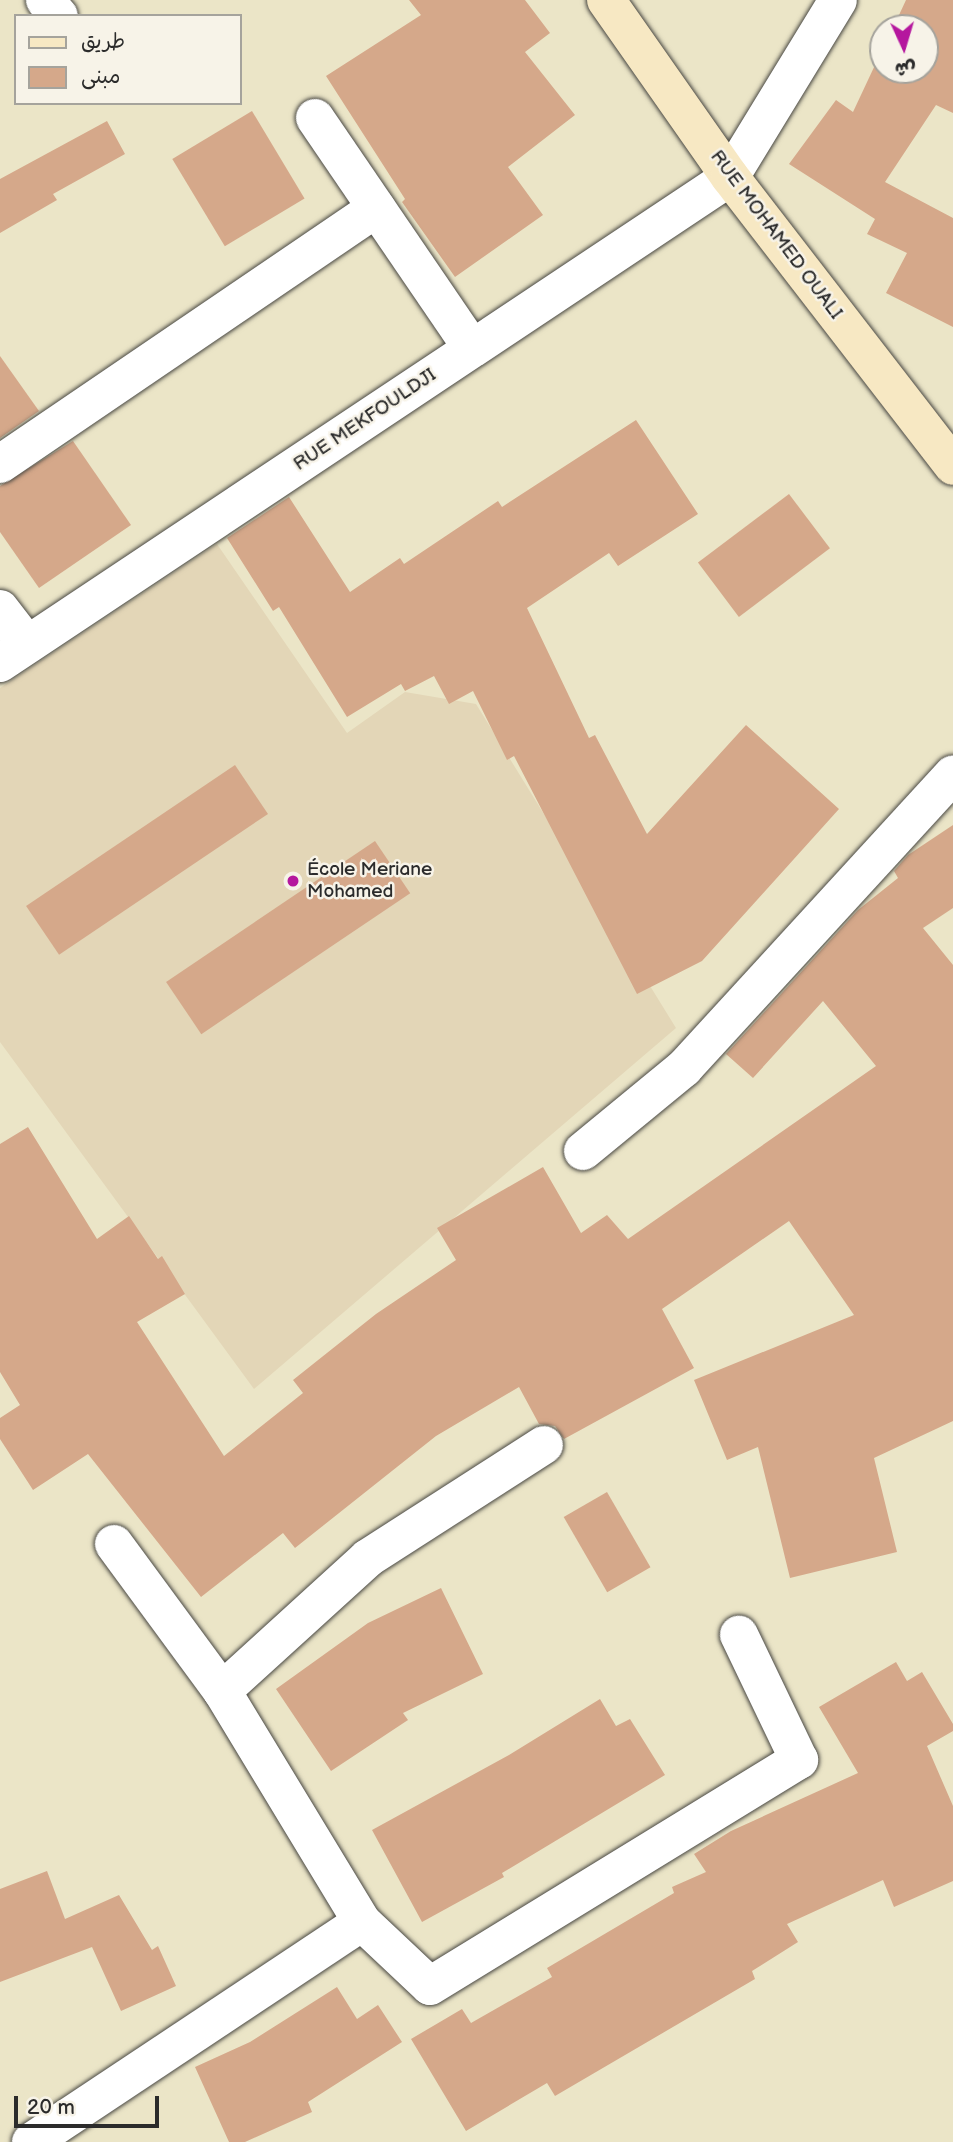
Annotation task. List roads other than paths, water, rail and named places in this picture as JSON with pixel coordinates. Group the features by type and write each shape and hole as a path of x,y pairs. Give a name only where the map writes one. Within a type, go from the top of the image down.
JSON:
{"street":[{"path":"44,0 57,14"},
{"name":"RUE MOHAMED OUALI","path":"606,0 730,177 953,466"},
{"path":"730,177 838,0"},
{"path":"315,118 472,348"},
{"name":"RUE MEKFOULDJI","path":"14,654 730,177"},
{"path":"0,464 376,208"},
{"path":"0,609 14,654"},
{"path":"583,1151 684,1068 953,774"},
{"path":"222,1691 368,1558 544,1445"},
{"path":"114,1544 222,1691 362,1922 429,1986 799,1760 739,1635"},
{"path":"31,2142 362,1922"}],"place":[{"name":"École Meriane Mohamed","path":"293,881"}]}
